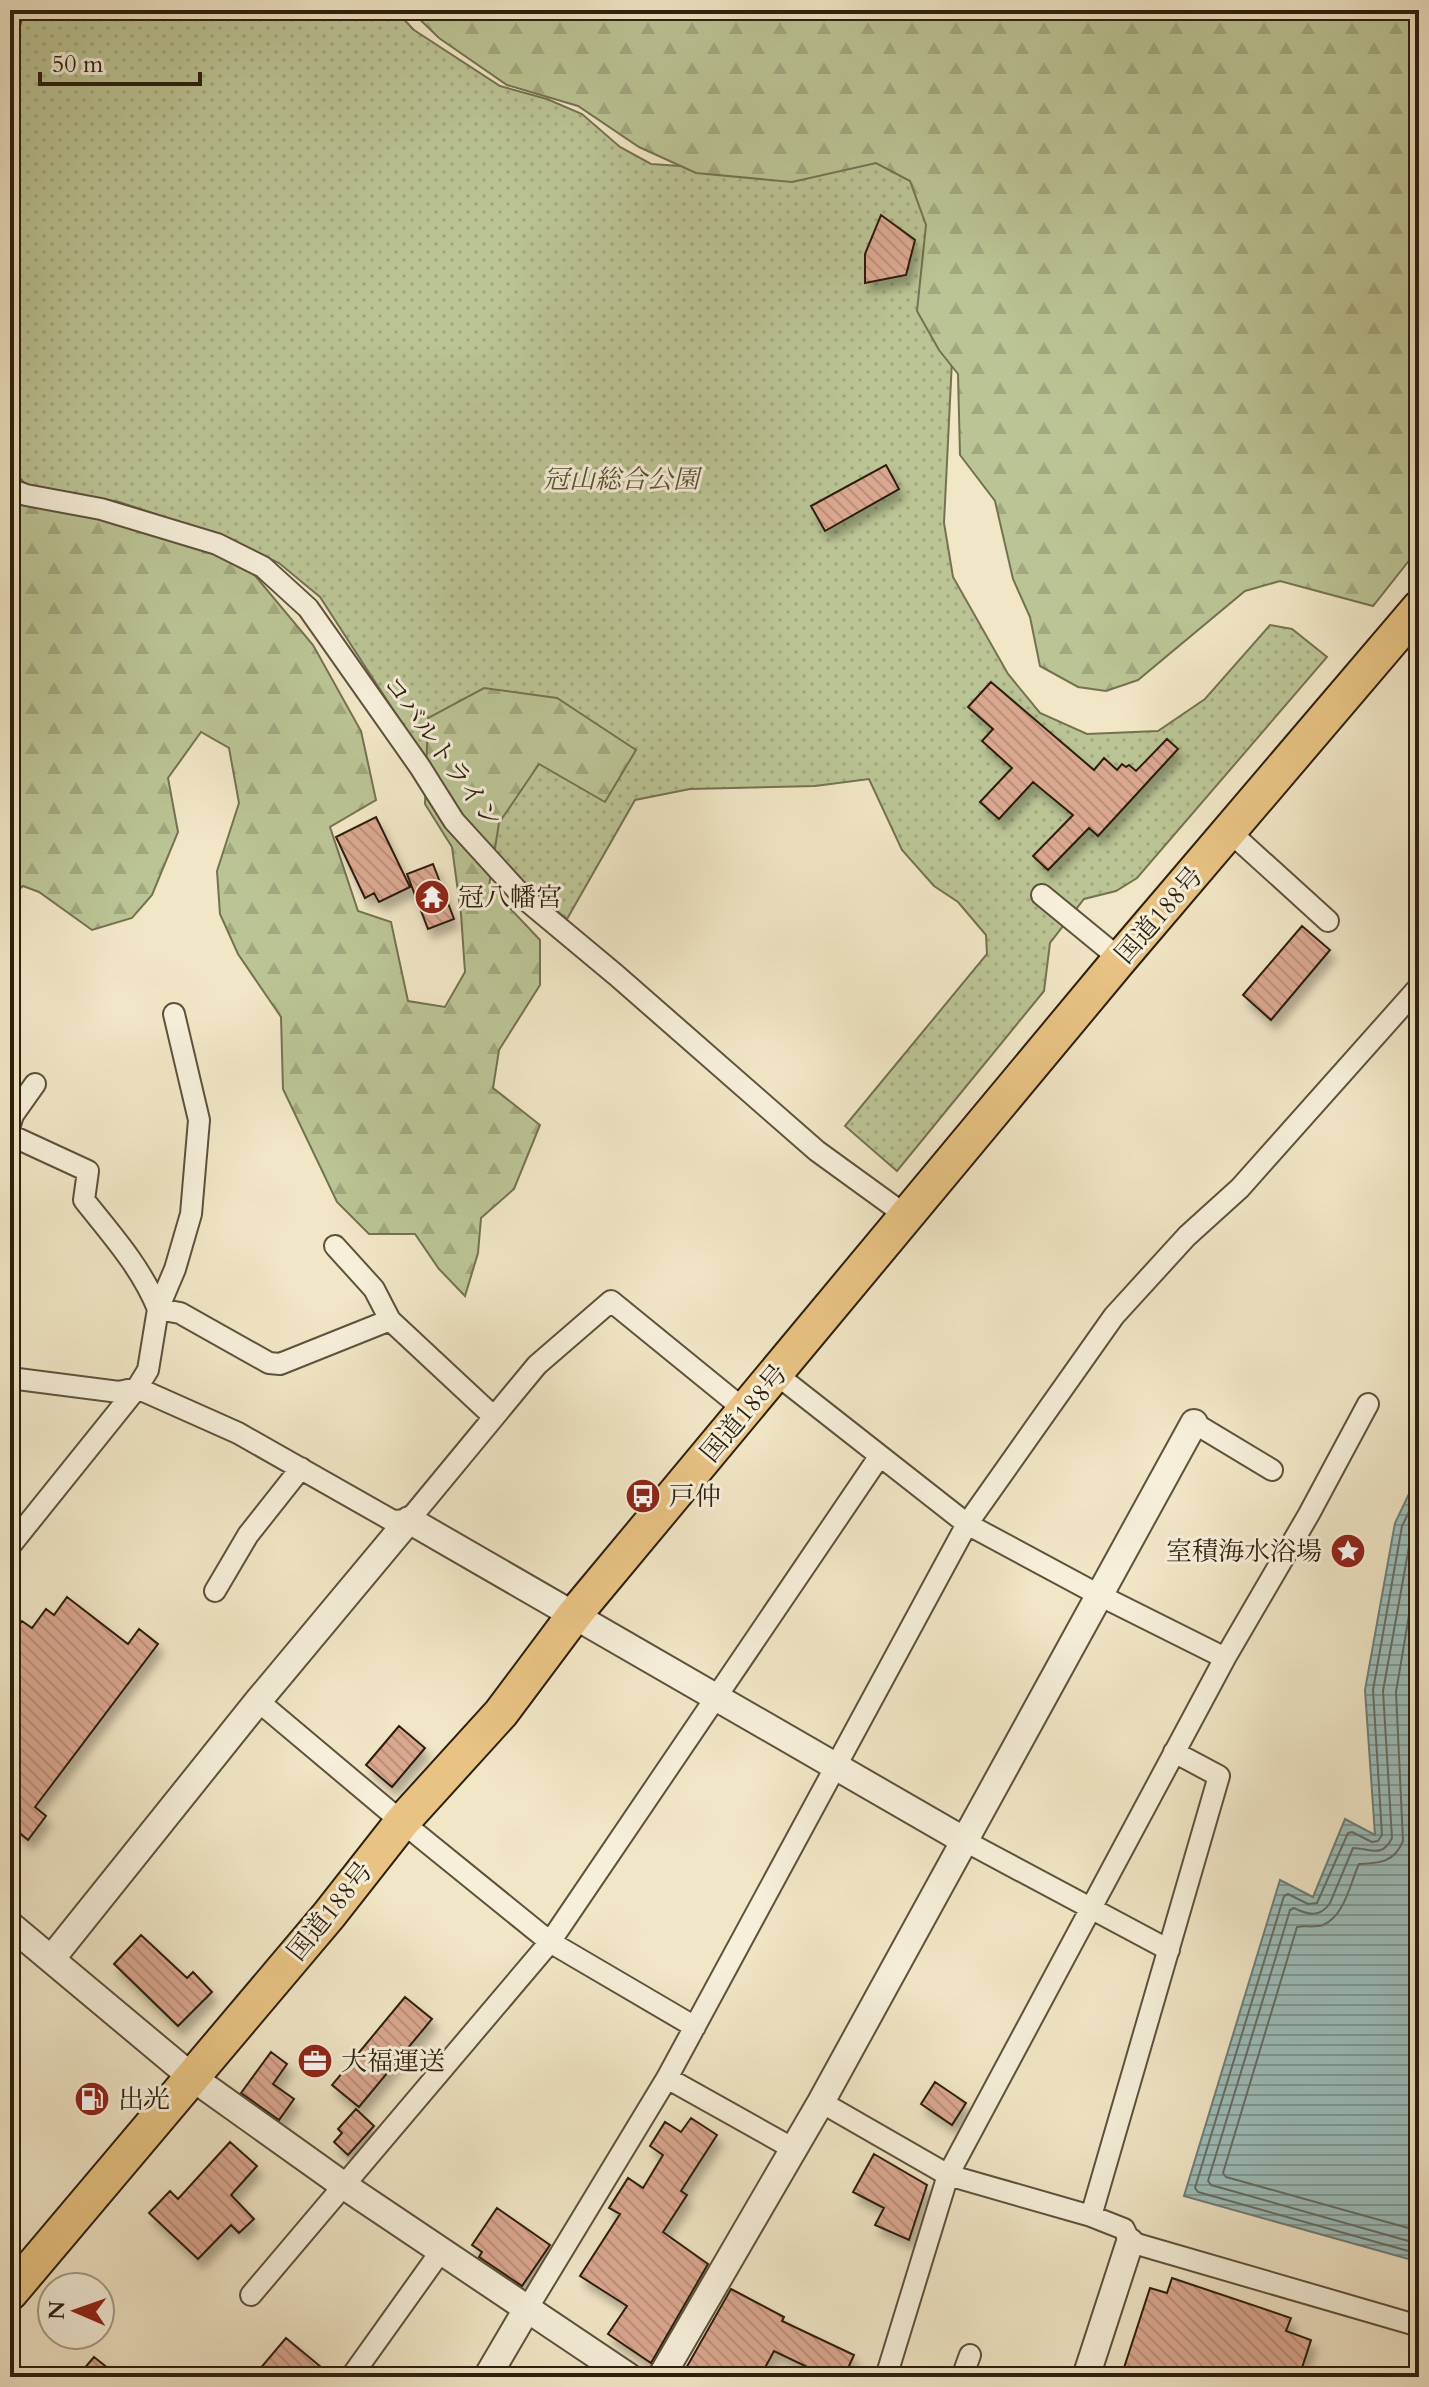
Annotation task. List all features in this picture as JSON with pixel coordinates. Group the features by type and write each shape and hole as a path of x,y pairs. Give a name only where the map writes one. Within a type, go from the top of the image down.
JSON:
{"highway":[{"name":"国道188号","path":"10,2293 329,1915 402,1822 501,1713 575,1614 1120,959 1419,608"}],"street":[{"path":"10,21 13,10"},
{"name":"コバルトライン","path":"10,489 26,495 101,509 217,544 263,567 308,608 420,767 454,821 526,900 817,1151 908,1217"},
{"path":"1230,832 1328,921"},
{"path":"1042,895 1120,959"},
{"path":"487,2377 667,2078 967,1524 1114,1316 1187,1236 1240,1188 1419,987"},
{"path":"10,1546 137,1388 148,1370 158,1309 175,1269 191,1214 199,1120 174,1014"},
{"path":"10,1125 13,1115 35,1084"},
{"path":"10,1135 88,1171 84,1200 125,1252 151,1291 158,1309"},
{"path":"335,1246 374,1289 390,1320 494,1417"},
{"path":"52,1958 258,1701 537,1365 611,1301 746,1411"},
{"path":"158,1309 180,1313 269,1363 280,1364 390,1320"},
{"path":"776,1374 967,1524 1225,1658"},
{"path":"10,1378 119,1392 137,1388 238,1433 393,1521 409,1520 965,1841 1169,1950"},
{"path":"886,2377 948,2175 1225,1658 1309,1514 1368,1404"},
{"path":"661,2377 821,2102 1194,1423 1272,1470"},
{"path":"251,2295 343,2185 363,2167 550,1942 879,1457"},
{"path":"215,1591 248,1535 301,1468"},
{"path":"258,1701 550,1942 695,2027"},
{"path":"1091,2216 1219,1776 1174,1752"},
{"path":"10,1925 193,2078 343,2185 629,2377"},
{"path":"667,2078 792,2148"},
{"path":"821,2102 948,2175 1091,2216 1124,2229 1130,2242 1086,2377"},
{"path":"1130,2242 1419,2326"},
{"path":"351,2377 441,2251"},
{"path":"962,2377 970,2355"}],"green space":[{"name":"冠山総合公園","path":"10,10 395,10 414,30 500,86 547,99 582,114 620,147 651,164 725,169 811,138 956,171 952,360 944,523 953,577 1008,674 1040,713 1087,734 1158,731 1205,699 1270,625 1292,629 1327,657 1137,878 1116,891 1084,899 1050,943 1044,991 897,1171 845,1126 987,954 986,935 958,902 934,886 902,850 869,779 815,786 690,789 635,800 567,919 535,894 462,816 320,597 279,563 222,536 119,502 10,479"},
{"path":"410,10 1419,10 1419,548 1373,606 1280,581 1245,591 1138,680 1106,691 1078,687 1040,666 1030,617 1013,579 995,501 960,455 958,374 939,350 917,311 926,225 910,181 876,163 792,182 696,173 639,147 578,106 507,85 439,38"},
{"path":"10,467 45,506 158,531 242,560 313,645 361,731 376,800 330,827 358,911 391,922 408,1001 445,1007 465,972 452,847 425,804 428,718 484,688 557,698 636,750 605,802 539,764 499,823 489,886 540,940 540,985 499,1050 493,1088 540,1125 514,1189 481,1218 478,1253 465,1296 439,1269 415,1234 369,1234 337,1202 283,1089 281,1017 238,954 220,914 217,871 239,803 229,748 201,732 168,778 178,832 152,895 132,918 92,930 39,892 23,886 10,897"}],"water":[{"path":"1419,1473 1419,2262 1184,2196 1280,1880 1313,1897 1345,1819 1375,1835 1365,1690 1395,1523"}],"building":[{"path":"881,215 915,240 906,275 865,283 865,254"},
{"path":"886,465 899,489 825,531 811,506"},
{"path":"991,682 1094,770 1104,758 1117,770 1122,764 1136,771 1167,739 1178,749 1098,836 1089,828 1048,870 1033,856 1073,815 1033,782 999,819 980,802 1012,768 982,741 993,729 968,707"},
{"path":"376,817 410,887 379,902 374,893 365,898 336,837"},
{"path":"433,864 454,919 428,929 407,874"},
{"path":"1302,926 1330,950 1271,1020 1243,995"},
{"path":"67,1597 128,1644 139,1629 158,1644 35,1807 46,1816 28,1840 10,1825 10,1637 22,1621 32,1628 46,1609 54,1615"},
{"path":"399,1726 425,1748 392,1787 366,1765"},
{"path":"141,1935 187,1978 193,1972 212,1992 178,2026 114,1964"},
{"path":"405,1997 432,2019 359,2107 332,2085"},
{"path":"271,2052 287,2064 273,2084 294,2099 279,2120 241,2093"},
{"path":"935,2082 966,2103 952,2125 921,2104"},
{"path":"356,2109 374,2126 348,2155 334,2142 342,2133 338,2129"},
{"path":"691,2118 717,2135 681,2191 687,2195 663,2232 708,2264 651,2363 608,2334 627,2306 580,2276 620,2214 609,2208 628,2178 643,2188 663,2155 650,2146 665,2122 681,2132"},
{"path":"230,2142 257,2166 231,2195 254,2219 239,2233 231,2225 198,2259 149,2213 170,2191 178,2199"},
{"path":"874,2154 927,2185 909,2240 875,2225 884,2208 853,2192"},
{"path":"497,2208 550,2245 522,2286 479,2257 482,2252 472,2245"},
{"path":"1172,2278 1291,2318 1286,2331 1311,2340 1299,2377 1121,2377 1150,2288 1167,2293"},
{"path":"731,2289 784,2317 782,2321 854,2355 844,2377 828,2377 774,2351 760,2377 681,2377"},
{"path":"286,2338 333,2377 253,2377"},
{"path":"94,2357 119,2377 77,2377"}],"place":[{"name":"冠八幡宮","path":"432,897"},
{"name":"戸仲","path":"643,1496"},
{"name":"室積海水浴場","path":"1348,1551"},
{"name":"大福運送","path":"315,2061"},
{"name":"出光","path":"92,2099"}]}
